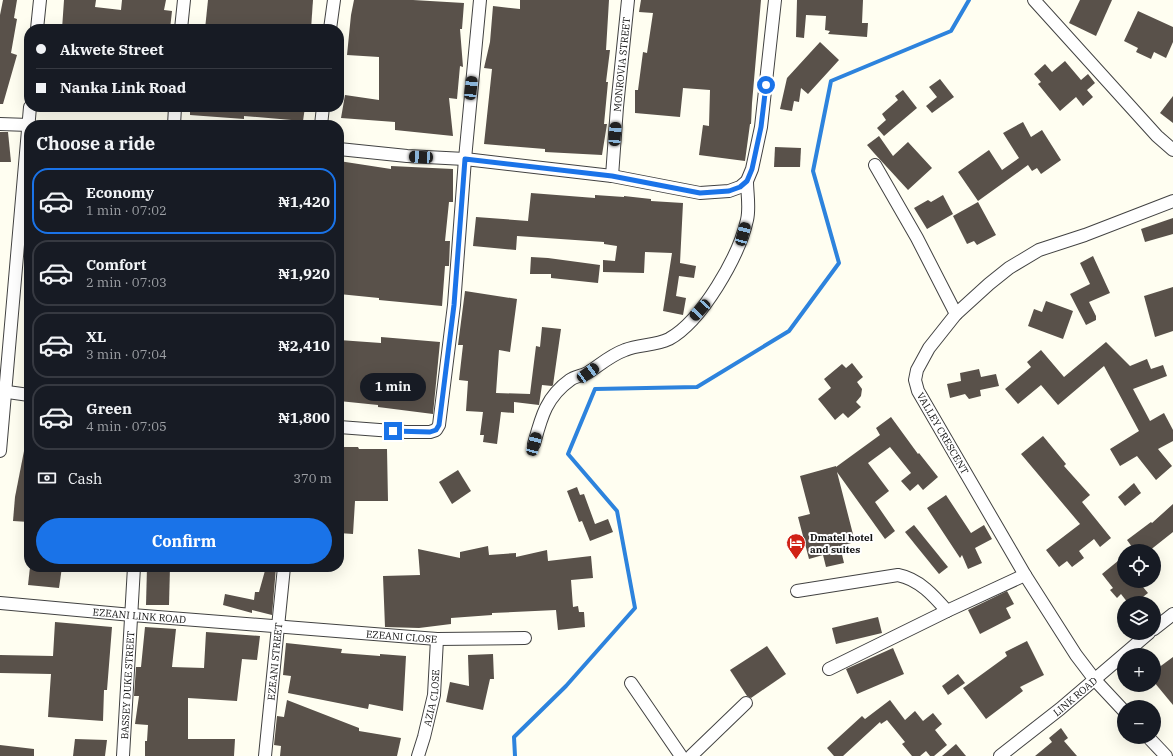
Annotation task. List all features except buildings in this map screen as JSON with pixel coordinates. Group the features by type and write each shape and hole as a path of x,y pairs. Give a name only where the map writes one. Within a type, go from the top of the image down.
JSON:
{"street":[{"path":"38,24 40,0"},
{"path":"182,24 184,0"},
{"path":"331,24 334,0"},
{"path":"344,427 406,432 430,432 436,430 439,425 454,305 465,159 480,0"},
{"name":"MONROVIA STREET","path":"612,176 617,107 628,0"},
{"path":"534,444 540,421 548,402 557,390 571,379 588,373 603,362 626,350 667,340 684,327 708,302 723,277 743,234 748,218 747,181 752,169 761,127 775,0"},
{"path":"1034,0 1157,136 1173,150"},
{"path":"0,124 24,125"},
{"path":"344,150 465,159 612,176 700,193 729,191 740,187 747,181"},
{"path":"875,165 917,238 956,314"},
{"path":"0,451 3,391 24,176"},
{"name":"VALLEY CRESCENT","path":"1117,704 1095,680 1076,655 1025,575 918,391 916,380 917,370 929,348 956,314 1009,268 1039,250 1085,235 1173,201"},
{"path":"3,391 24,394"},
{"name":"BASSEY DUKE STREET","path":"122,756 134,572"},
{"name":"EZEANI STREET","path":"265,756 284,572"},
{"path":"797,590 898,575 918,584 931,593 948,611"},
{"path":"829,670 1025,575"},
{"name":"EZEANI LINK ROAD","path":"0,603 278,627"},
{"path":"1161,623 1173,614"},
{"name":"EZEANI CLOSE","path":"278,627 437,639 525,638"},
{"name":"AZIA CLOSE","path":"418,756 434,695 437,639"},
{"name":"LINK ROAD","path":"1000,756 1095,680 1141,640"},
{"path":"631,683 681,756"},
{"path":"691,756 746,703"},
{"path":"1155,744 1166,756"}],"waterway":[{"path":"515,756 514,737 566,686 635,608 617,511 568,454 595,389 697,387 789,331 839,263 813,171 831,81 951,31 969,0"}],"place":[{"name":"Dmatel hotel and suites","path":"796,560"}],"route":[{"path":"393,431 430,432 436,430 439,425 454,305 465,159 612,176 700,193 729,191 740,187 747,181 752,169 761,127 766,85"}]}
